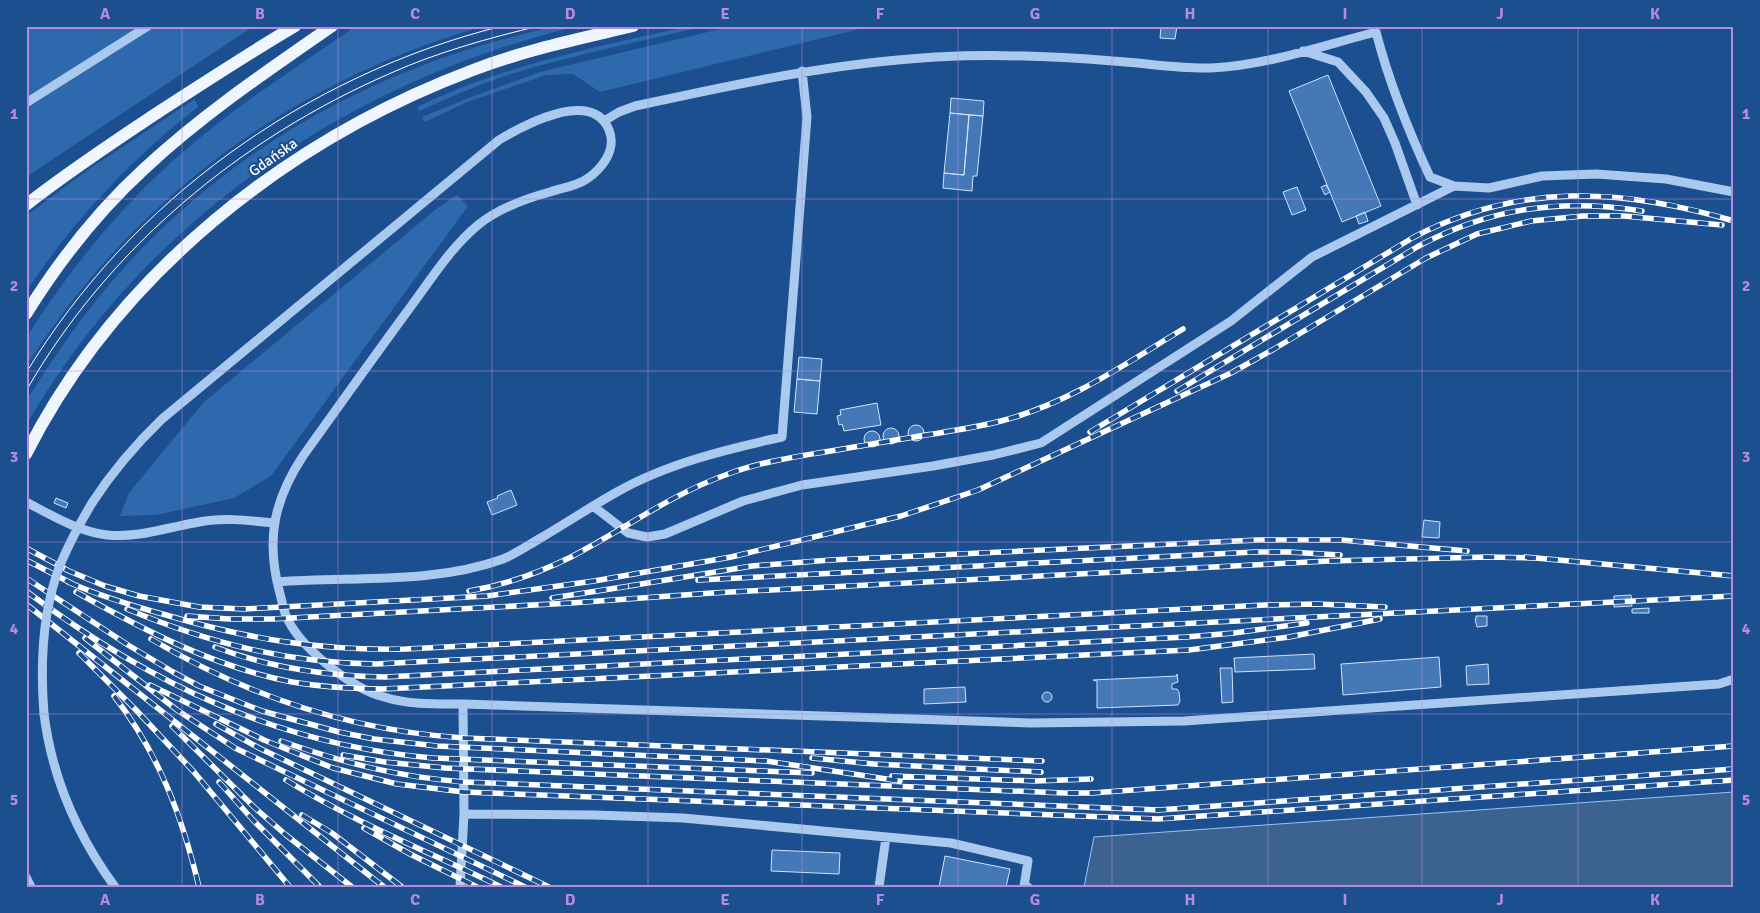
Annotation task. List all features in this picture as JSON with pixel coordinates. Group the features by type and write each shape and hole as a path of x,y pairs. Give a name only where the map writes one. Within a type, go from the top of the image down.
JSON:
{"main road":[{"path":"26,205 80,165 146,121 258,47 295,26"},
{"path":"26,314 84,233 143,170 224,102 332,26"},
{"name":"Gdańska","path":"27,452 65,387 98,341 128,305 150,280 192,240 248,193 316,147 397,103 475,69 549,46 633,26"}],"lane":[{"path":"26,103 148,26"},
{"path":"549,46 604,26"},
{"path":"604,121 619,112 635,106 802,71 860,63 937,57 1027,55 1211,68 1251,64 1303,51 1376,29 1382,57 1412,140 1430,177 1454,186 1489,188 1542,176 1596,174 1666,178 1734,192"},
{"path":"1303,51 1338,62 1366,92 1384,118 1417,205"},
{"path":"277,582 408,577 480,566 504,559 593,506 636,483 693,460 782,437 807,117 802,71"},
{"path":"115,887 82,837 67,802 54,768 46,736 44,714 43,639 49,603 60,565 73,536 92,503 126,456 162,419 499,140 530,123 565,112 590,111 604,121 611,141 609,152 603,164 587,180 574,186 552,191 505,208 490,216 456,247 361,375 292,473 278,504 274,523 273,559 287,618 294,630 307,645 342,676 362,689 384,698 413,703 1031,722 1184,721 1710,684 1734,679"},
{"path":"593,506 628,533 648,537 665,534 743,501 802,486 933,466 993,455 1041,443 1231,321 1312,257 1454,186"},
{"path":"26,502 82,528 107,534 141,534 211,520 233,519 274,523"},
{"path":"460,887 464,814 463,704"},
{"path":"464,814 683,818 951,843 1028,861 1024,886 1028,887"},
{"path":"879,887 886,838"},
{"path":"26,877 31,887"}],"shaded area":[{"path":"26,26 254,26 26,177"},
{"path":"356,26 484,26 414,50 347,79 283,114 223,154 167,199 115,250 68,306 26,367 26,338 45,309 82,258 144,188 190,146 230,114"},
{"path":"555,26 579,26 495,50 413,82 335,122 261,169 193,223 130,284 74,352 26,426 26,406 29,396 76,327 110,284 147,244 187,206 229,171 274,140 322,112 371,87 454,54"},
{"path":"691,26 705,26 532,68 486,83 419,111 417,107 483,79 517,68 586,49"},
{"path":"733,26 872,26 600,92 573,74 546,75 467,102 425,122 422,117 540,72"},
{"path":"195,99 198,107 150,148 104,192 63,241 26,292 26,216 89,169"},
{"path":"457,195 468,206 271,476 234,498 156,515 120,516 129,493 203,403 436,209"},
{"path":"1734,792 1734,887 1084,887 1094,837"}],"building":[{"path":"1161,26 1177,26 1175,39 1160,38"},
{"path":"1328,75 1381,206 1342,222 1289,91"},
{"path":"951,98 984,101 983,116 950,113"},
{"path":"950,113 969,115 964,175 944,173"},
{"path":"969,115 983,116 977,176 973,176 972,191 943,188 944,173 964,175"},
{"path":"1326,185 1330,192 1325,195 1321,187"},
{"path":"1297,187 1306,210 1292,215 1283,192"},
{"path":"1365,212 1368,221 1359,224 1356,216"},
{"path":"799,357 822,359 820,381 797,379"},
{"path":"797,379 820,381 817,414 794,412"},
{"path":"877,403 881,425 844,431 842,424 839,425 837,416 841,415 840,410"},
{"path":"916,425 922,427 924,433 922,439 916,441 910,439 908,433 910,427"},
{"path":"891,428 897,430 899,436 897,442 891,444 885,442 883,436 885,430"},
{"path":"872,431 878,433 880,439 878,445 872,447 866,445 864,439 866,433"},
{"path":"511,490 517,505 492,515 487,502"},
{"path":"56,498 68,503 66,508 54,503"},
{"path":"1424,520 1440,522 1439,538 1422,537"},
{"path":"1631,595 1632,606 1614,607 1614,596"},
{"path":"1649,608 1649,613 1632,613 1632,609"},
{"path":"1476,616 1487,616 1487,626 1477,627"},
{"path":"1314,654 1315,669 1235,672 1234,658"},
{"path":"1439,657 1441,687 1343,695 1341,664"},
{"path":"1488,664 1489,684 1467,685 1466,666"},
{"path":"1220,668 1232,668 1233,702 1222,703"},
{"path":"1177,674 1178,682 1172,684 1172,689 1177,689 1179,692 1180,701 1178,705 1097,708 1097,681 1093,680 1177,676"},
{"path":"965,687 966,702 924,704 924,689"},
{"path":"1045,692 1049,692 1052,697 1051,701 1045,702 1042,699 1042,695"},
{"path":"772,850 840,853 839,874 771,871"},
{"path":"945,856 1010,869 1006,887 939,887"}],"tram line":[{"path":"26,373 69,310 117,253 171,200 230,153 293,112 360,77 430,48 502,26"},
{"path":"26,391 59,339 97,290 138,245 183,203 231,164 282,130 336,99 391,73 427,58 464,46 539,26"}],"railway":[{"path":"1090,432 1414,237 1454,219 1493,207 1532,199 1572,196 1611,197 1652,202 1734,221"},
{"path":"1177,391 1417,247 1471,223 1498,215 1554,206 1612,207 1642,211"},
{"path":"26,548 69,571 105,586 139,596 199,607 244,609 487,596 594,581 731,557 901,516 978,490 1231,373 1426,258 1477,234 1531,221 1583,216 1624,216 1722,225"},
{"path":"469,591 508,582 559,563 686,492 739,470 795,457 976,427 1026,414 1073,394 1183,329"},
{"path":"629,586 752,566 831,560 1259,540 1341,540 1467,551"},
{"path":"698,580 1255,552 1340,555"},
{"path":"187,616 229,619 272,619 571,603 712,593 1329,561 1487,557 1532,558"},
{"path":"1525,557 1734,576"},
{"path":"26,560 73,584"},
{"path":"26,578 128,645 199,686 262,711 339,732 374,739 437,746 766,761 900,781"},
{"path":"68,582 129,604 226,631 285,642 375,649 406,649 1265,605 1317,604 1385,607"},
{"path":"552,598 636,585"},
{"path":"26,591 72,624 168,681 218,704 269,724 321,739 376,751 433,758 812,773"},
{"path":"76,592 180,646 235,667 292,682 372,689 1189,650 1289,637 1380,619"},
{"path":"127,609 188,632 249,649 311,660 376,664 1734,596"},
{"path":"26,604 384,887"},
{"path":"215,647 256,660 298,670 341,675 385,677 1186,637 1234,633 1307,623"},
{"path":"85,638 177,710 235,748 525,887"},
{"path":"151,639 225,678 263,694 341,719 423,734 464,738 1042,761"},
{"path":"79,653 194,772 290,887"},
{"path":"150,685 264,740 333,768 397,784 464,792 1158,819 1734,780"},
{"path":"114,696 144,740 167,787 185,835 199,887"},
{"path":"216,724 259,748 549,887"},
{"path":"172,726 255,808 352,887"},
{"path":"281,741 371,768 416,777 464,782 1158,810 1734,769"},
{"path":"343,755 385,762 445,768 1092,793 1734,746"},
{"path":"812,758 874,764 1041,772"},
{"path":"892,776 1035,781 1091,779"},
{"path":"286,780 338,810 501,887"},
{"path":"219,782 253,820 320,887"},
{"path":"302,815 332,833 402,887"},
{"path":"364,828 410,854 477,887"}]}
